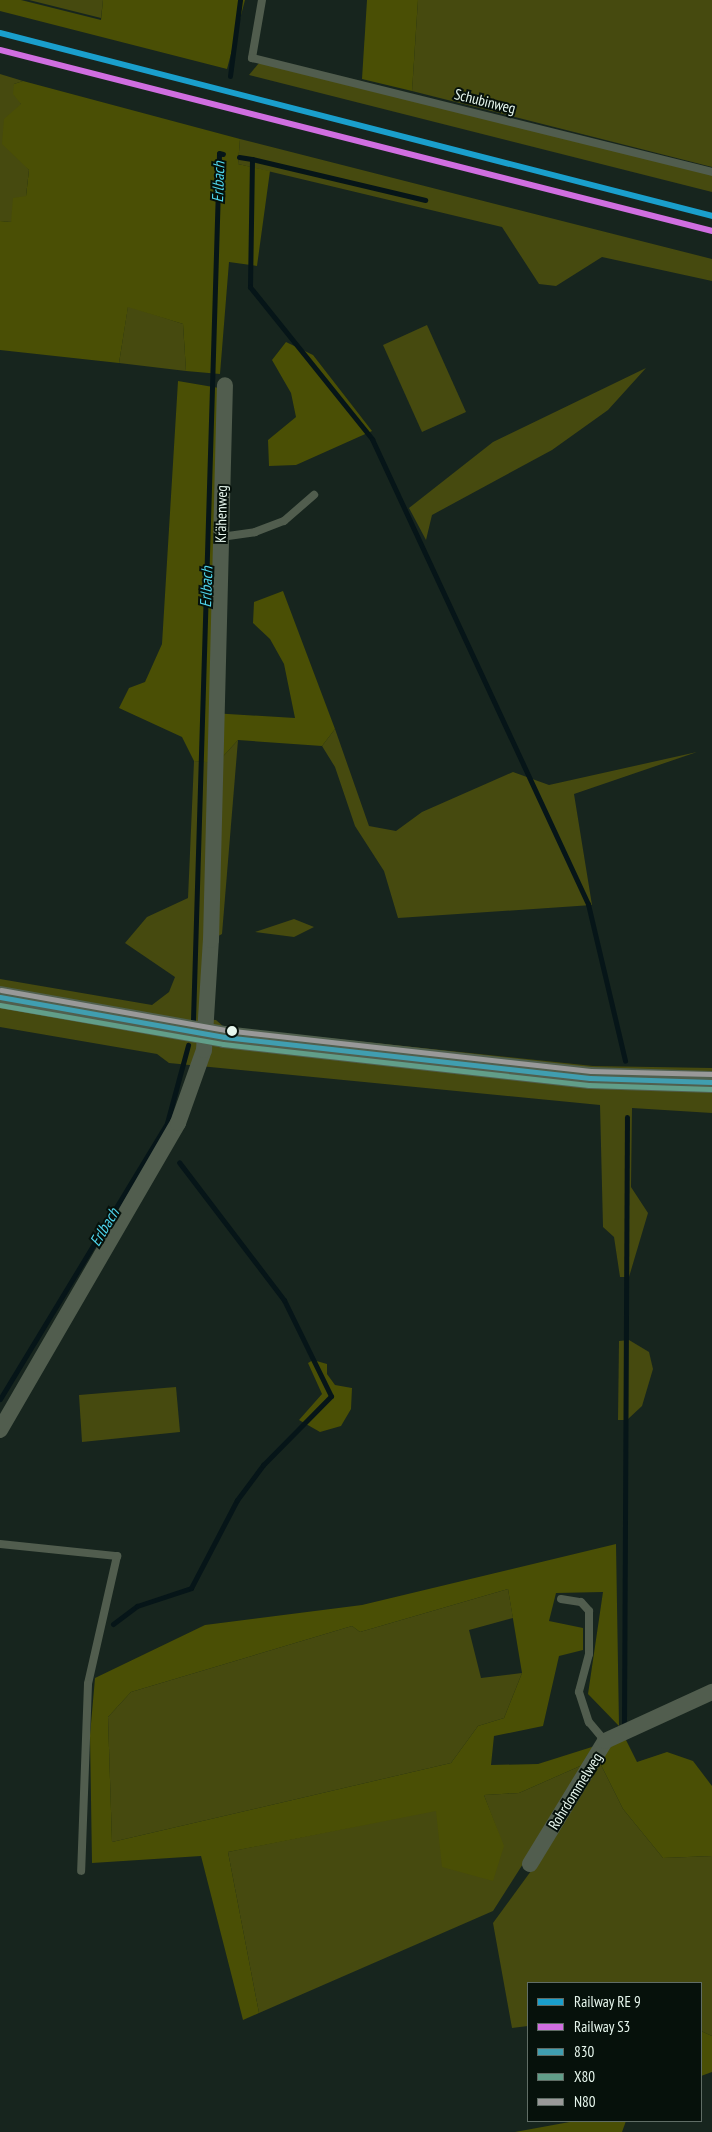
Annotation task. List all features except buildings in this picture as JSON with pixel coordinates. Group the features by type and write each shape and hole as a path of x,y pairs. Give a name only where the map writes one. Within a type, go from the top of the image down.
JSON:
{"main road":[{"path":"0,998 206,1035 590,1078 712,1082"}],"street":[{"name":"Krähenweg","path":"0,1430 178,1123 206,1035 225,384"},
{"name":"Rohrdommelweg","path":"530,1864 605,1741 712,1692"}],"lane":[{"name":"Schubinweg","path":"262,0 252,58 712,172"},
{"path":"221,537 255,532 284,521 314,495"},
{"path":"0,1544 117,1556 88,1684 81,1871"},
{"path":"561,1599 581,1602 589,1611 589,1654 579,1692 589,1722 605,1741"}],"green space":[{"path":"29,0 103,0 101,18"},
{"path":"418,0 712,0 712,167 412,91"},
{"path":"259,63 712,175 712,192 249,75"},
{"path":"0,74 23,81 14,84 21,104 17,154 29,170 26,196 11,222 0,221"},
{"path":"240,139 712,259 712,281 602,257 556,286 539,284 502,227 238,164"},
{"path":"128,306 183,324 186,371 119,363"},
{"path":"427,325 466,412 422,432 383,345"},
{"path":"646,368 608,410 552,450 432,515 426,540 409,508 493,442"},
{"path":"335,729 369,826 396,831 422,812 513,772 549,785 697,752 574,794 592,905 398,918 384,871 355,826 335,767 322,746"},
{"path":"238,740 222,934 211,940 217,763"},
{"path":"194,761 211,762 201,1019 216,1020 224,1027 593,1066 712,1068 712,1113 632,1108 631,1187 648,1213 629,1277 620,1277 614,1237 603,1227 600,1105 169,1063 157,1054 0,1027 0,979 152,1005 169,992 175,977 125,943 147,917 188,898"},
{"path":"294,919 314,927 294,937 255,932"},
{"path":"629,1340 649,1352 653,1369 642,1406 627,1420 618,1420 619,1341"},
{"path":"176,1387 180,1432 82,1442 79,1395"},
{"path":"508,1589 513,1618 469,1630 481,1678 522,1673 504,1718 478,1726 451,1763 112,1842 108,1717 131,1692 352,1626 360,1632"},
{"path":"598,1759 623,1809 663,1858 712,1856 712,2036 702,2031 702,1982 527,1982 527,2026 512,2028 493,1923 539,1860"},
{"path":"587,1763 493,1911 259,2013 228,1852 436,1810 503,1846 484,1795 519,1793"}],"shaded area":[{"path":"0,0 21,0 101,20 103,0 245,0 227,69 0,11"},
{"path":"367,0 418,0 412,91 362,79"},
{"path":"23,81 240,139 238,164 270,171 257,266 229,262 220,374 186,371 183,324 128,307 119,363 0,350 0,221 11,222 13,198 26,196 29,170 2,144 4,119 21,104 13,94 14,84"},
{"path":"286,342 313,355 372,431 296,465 269,466 268,440 296,417 291,393 272,360"},
{"path":"178,381 219,388 212,713 295,718 284,664 270,639 253,623 254,602 283,591 335,729 322,746 238,740 217,763 194,761 182,737 119,708 129,688 145,682 162,644"},
{"path":"313,1360 327,1364 327,1374 335,1385 352,1388 351,1409 341,1426 320,1432 299,1420 322,1394 308,1363"},
{"path":"616,1544 619,1726 588,1694 603,1592 556,1593 549,1621 583,1628 583,1650 559,1656 543,1726 494,1736 491,1765 538,1764 595,1746 587,1763 519,1793 484,1795 504,1846 493,1881 442,1867 436,1811 228,1852 259,2013 243,2020 201,1856 92,1863 90,1735 95,1678 205,1625 362,1605","holes":["508,1589 522,1673 504,1718 478,1726 451,1763 112,1842 108,1717 131,1692 352,1626 360,1632"]},
{"path":"625,1738 637,1762 667,1752 693,1761 712,1786 712,1856 663,1858 623,1809 598,1759 612,1743"},
{"path":"702,2031 712,2036 712,2072 702,2076"},
{"path":"570,2122 626,2122 622,2132 515,2132"}],"waterway":[{"name":"Erlbach","path":"230,76 240,0"},
{"name":"Erlbach","path":"193,1020 219,153 223,154"},
{"path":"239,157 252,159 250,287 372,439 588,904 625,1061"},
{"path":"252,159 425,200"},
{"name":"Erlbach","path":"0,1399 167,1123 188,1045"},
{"path":"624,1725 627,1117"},
{"path":"113,1624 137,1606 191,1588 237,1500 263,1465 331,1396 284,1300 179,1162"}],"transit line":[{"path":"0,33 712,216"},
{"name":"N80","path":"1,990 225,1030 591,1071 712,1074"},
{"name":"830","path":"0,997 224,1037 590,1078 712,1082"},
{"name":"X80","path":"0,1005 223,1044 589,1085 712,1089"}],"rail line":[{"name":"S3","path":"0,50 712,231"}]}
